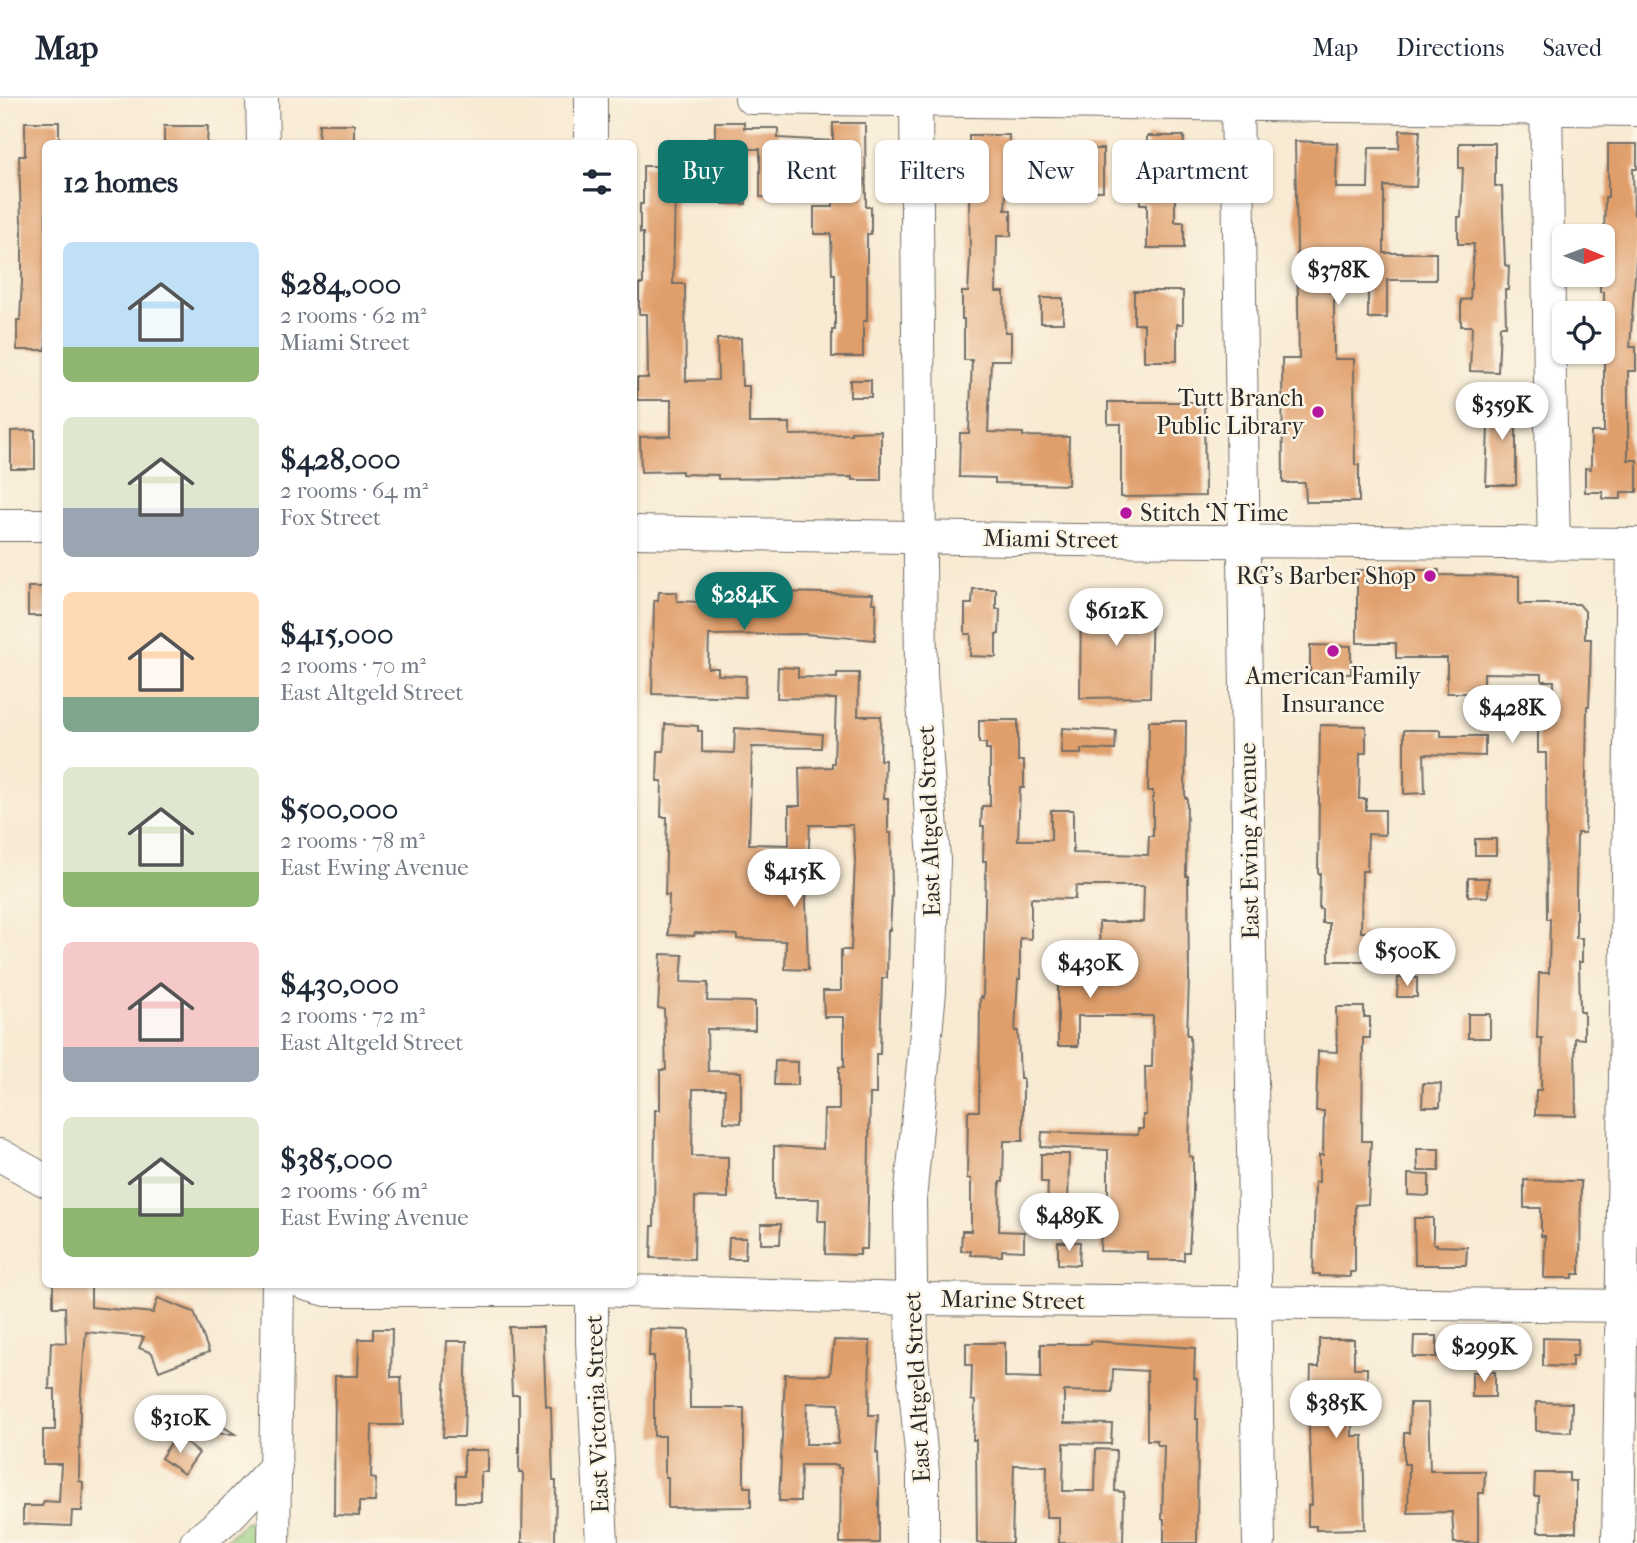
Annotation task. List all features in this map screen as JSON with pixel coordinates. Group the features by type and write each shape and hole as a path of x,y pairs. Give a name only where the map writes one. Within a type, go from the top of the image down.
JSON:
{"street":[{"path":"262,98 263,140"},
{"path":"591,98 592,140"},
{"path":"751,98 1546,103 1637,110"},
{"name":"East Altgeld Street","path":"916,99 921,675 933,809 934,903 926,1042 912,1163 910,1299 912,1357 923,1473 923,1543"},
{"name":"East Ewing Avenue","path":"1237,102 1259,1543"},
{"path":"1546,103 1555,543"},
{"path":"0,525 42,525"},
{"name":"Miami Street","path":"637,532 1244,542 1635,544"},
{"path":"1618,1543 1629,1306 1635,544"},
{"path":"0,1156 42,1179"},
{"path":"274,1543 278,1288"},
{"name":"Marine Street","path":"320,1288 504,1288"},
{"name":"East Victoria Street","path":"592,1288 592,1342 602,1543"},
{"name":"Marine Street","path":"618,1288 910,1299 1629,1306"},
{"path":"196,1543 229,1516 276,1466"}],"green space":[{"path":"251,1520 262,1526 261,1543 223,1543 245,1522"}],"building":[{"path":"25,122 59,122 59,140 42,140 42,350 17,350 17,320 20,320 22,281 19,156 25,156"},
{"path":"715,122 744,122 744,128 778,128 778,138 815,140 762,140 760,197 760,149 748,149 748,140 708,140 708,137 715,137"},
{"path":"833,123 865,123 866,207 871,207 871,234 867,234 867,321 863,321 863,357 832,357 835,274 832,274 831,234 814,234 814,207 833,207 833,203 861,203 861,140 833,140"},
{"path":"319,124 354,124 354,140 318,140"},
{"path":"164,126 208,126 207,140 164,140"},
{"path":"1400,130 1420,131 1416,187 1384,186 1384,253 1436,253 1436,280 1387,280 1387,318 1368,318 1368,288 1334,288 1334,359 1354,359 1355,465 1359,465 1359,502 1306,502 1305,483 1283,483 1282,359 1299,359 1295,141 1337,143 1336,188 1368,188 1369,148 1399,148"},
{"path":"969,135 1009,135 1009,140 1003,140 1003,203 1005,203 1005,210 1011,210 1011,236 997,236 996,292 1004,292 1005,332 1011,332 1011,360 991,360 988,432 1069,437 1068,485 995,483 995,478 959,477 960,433 969,433 972,360 964,360 962,319 962,292 968,292 969,203 989,203 989,140 969,140"},
{"path":"1147,136 1184,136 1184,140 1147,140"},
{"path":"1459,143 1495,143 1495,186 1502,186 1505,265 1509,266 1508,290 1505,290 1506,326 1500,326 1498,372 1470,371 1472,326 1461,326 1461,300 1470,299 1474,244 1458,244 1463,168 1459,168"},
{"path":"1608,144 1637,144 1637,169 1633,169 1637,245 1630,347 1636,347 1636,371 1628,371 1628,460 1637,460 1637,492 1621,492 1621,499 1603,499 1603,492 1585,492 1585,468 1591,469 1591,432 1604,432 1604,364 1615,364 1615,301 1604,301 1604,292 1600,292 1600,287 1615,287 1615,224 1604,224 1605,197 1608,197"},
{"path":"1098,149 1103,149 1103,191 1098,191"},
{"path":"643,166 658,166 658,203 675,203 673,284 685,284 686,381 718,380 717,339 741,338 742,386 749,386 749,423 790,423 790,435 881,431 881,480 852,480 852,477 718,479 718,475 682,474 682,471 641,472 640,437 671,436 671,400 637,400 637,378 648,378 647,314 639,314 639,284 643,284 640,204 643,204"},
{"path":"1175,203 1175,222 1184,222 1184,248 1147,248 1147,204 1140,204"},
{"path":"1134,291 1183,291 1183,324 1177,324 1177,361 1144,361 1144,324 1134,324"},
{"path":"1041,298 1063,298 1063,323 1041,323"},
{"path":"850,380 871,380 871,397 850,397"},
{"path":"1489,396 1516,397 1516,485 1486,485"},
{"path":"1108,402 1204,402 1205,496 1121,497 1121,424 1108,424"},
{"path":"35,430 35,469 11,469 11,431"},
{"path":"1357,570 1439,570 1439,575 1519,576 1519,604 1579,604 1585,611 1585,639 1591,639 1590,681 1587,706 1585,833 1577,833 1576,892 1576,938 1582,938 1582,962 1579,962 1580,1012 1584,1012 1584,1039 1575,1038 1576,1116 1535,1115 1536,1090 1541,1090 1542,1038 1537,1038 1539,973 1549,973 1550,919 1547,919 1546,753 1538,753 1538,724 1553,724 1554,681 1542,681 1542,674 1484,673 1484,693 1447,693 1447,658 1396,658 1396,643 1357,643"},
{"path":"28,587 42,587 42,616 28,616"},
{"path":"973,589 996,589 996,609 1000,609 996,657 970,656 971,634 965,634 965,604 972,604"},
{"path":"731,591 873,594 872,603 876,603 875,640 805,634 709,635 708,668 718,668 718,675 746,676 745,697 652,694 654,601 658,601 659,592 677,592 677,601 726,603 726,599 731,599"},
{"path":"1118,595 1152,596 1150,697 1080,698 1081,600 1118,601"},
{"path":"1310,645 1351,646 1351,674 1310,673"},
{"path":"778,667 798,668 798,677 837,678 837,673 859,673 858,716 881,716 880,760 885,760 884,798 888,798 888,833 891,833 892,894 887,978 882,978 876,1094 870,1094 867,1249 860,1249 860,1255 825,1254 826,1221 818,1221 819,1199 774,1199 774,1146 823,1149 824,1110 839,1110 839,1067 844,1067 844,1017 824,1017 823,991 841,991 841,950 851,950 855,860 853,825 810,825 806,902 808,970 785,969 786,941 737,939 737,935 668,935 669,895 665,895 667,817 661,817 662,781 657,781 658,751 664,751 665,724 698,726 698,731 702,731 702,752 734,753 735,728 822,734 821,748 752,747 749,844 789,845 789,806 800,806 799,768 832,767 834,763 836,699 777,698"},
{"path":"979,720 1018,720 1018,761 1024,761 1024,788 1020,788 1018,840 1051,840 1051,810 1073,810 1073,853 1148,855 1149,836 1153,836 1153,791 1148,791 1149,721 1186,721 1189,979 1187,1035 1190,1035 1189,1156 1193,1157 1193,1194 1189,1252 1184,1252 1184,1260 1148,1260 1148,1252 1100,1251 1101,1231 1108,1231 1108,1150 1041,1147 1042,1132 1138,1135 1138,1129 1143,1129 1143,1115 1146,1115 1145,1067 1152,1067 1153,1016 1078,1016 1078,1046 1058,1046 1058,984 1061,984 1061,963 1100,964 1099,922 1143,922 1144,886 1076,886 1075,899 1031,898 1031,939 1020,938 1020,979 1015,1031 1018,1031 1020,1078 1023,1078 1023,1141 1004,1141 999,1231 1024,1232 1024,1251 1002,1250 1002,1256 970,1255 971,1251 961,1251 962,1231 971,1231 971,1179 967,1178 968,1111 979,1111 980,997 983,998 986,861 983,861 984,826 981,826 982,806 990,806 990,749 986,749 986,743 979,743"},
{"path":"1320,725 1366,726 1366,753 1360,753 1359,799 1366,799 1366,810 1385,810 1385,835 1368,834 1367,871 1362,871 1361,932 1384,932 1384,961 1329,961 1329,923 1322,923 1322,909 1319,909"},
{"path":"1062,728 1116,731 1115,750 1081,749 1081,754 1061,754"},
{"path":"1404,730 1441,730 1441,736 1485,736 1485,756 1424,754 1425,793 1404,794"},
{"path":"1475,839 1496,839 1496,855 1475,855"},
{"path":"1468,878 1489,878 1488,897 1468,896"},
{"path":"1436,942 1436,964 1416,965 1416,943"},
{"path":"661,954 683,955 681,982 708,983 707,1001 755,1002 755,1030 707,1029 708,1071 741,1072 741,1123 724,1122 725,1089 693,1089 692,1156 728,1157 728,1198 695,1197 694,1259 651,1258 654,1226 655,1110 660,1110 660,1070 666,1070 664,1009 658,1008"},
{"path":"1398,978 1417,978 1417,997 1397,997"},
{"path":"1336,1007 1364,1007 1364,1017 1370,1017 1370,1038 1363,1038 1362,1141 1371,1141 1368,1204 1355,1205 1355,1272 1350,1272 1350,1277 1313,1274 1315,1182 1319,1182 1319,1155 1323,1155 1324,1111 1316,1111 1318,1051 1337,1052"},
{"path":"1468,1014 1490,1014 1490,1038 1468,1038"},
{"path":"775,1061 798,1062 798,1085 774,1085"},
{"path":"1423,1083 1441,1084 1440,1107 1422,1107"},
{"path":"1417,1149 1439,1149 1439,1171 1418,1171"},
{"path":"1041,1154 1069,1154 1068,1210 1047,1209 1048,1182 1041,1182"},
{"path":"1408,1174 1429,1175 1429,1196 1408,1195"},
{"path":"1524,1180 1581,1181 1580,1274 1573,1274 1573,1278 1544,1278 1545,1236 1541,1236 1541,1208 1524,1208"},
{"path":"1414,1218 1433,1218 1433,1244 1467,1247 1466,1265 1415,1265"},
{"path":"761,1224 781,1224 780,1244 761,1244"},
{"path":"729,1238 746,1238 745,1259 728,1259"},
{"path":"1058,1242 1080,1242 1079,1265 1058,1264"},
{"path":"53,1288 91,1288 91,1307 153,1313 158,1298 194,1312 209,1352 159,1371 152,1353 139,1348 144,1337 86,1332 80,1403 79,1481 83,1482 82,1511 72,1511 71,1526 23,1524 23,1506 42,1506 44,1501 59,1502 61,1464 43,1464 43,1430 55,1430 55,1389 49,1389 51,1342 66,1343 65,1307 53,1307"},
{"path":"509,1327 543,1327 546,1406 551,1407 553,1481 556,1481 555,1543 522,1543 523,1472 519,1472 519,1395 512,1395"},
{"path":"373,1329 392,1329 391,1377 401,1377 403,1425 372,1425 371,1478 376,1479 375,1502 359,1502 359,1516 334,1515 335,1376 358,1376 359,1339 373,1339"},
{"path":"650,1329 689,1330 690,1408 744,1408 744,1487 751,1487 751,1507 668,1508 665,1436 654,1436 654,1356 649,1356"},
{"path":"1414,1336 1437,1336 1437,1357 1413,1357"},
{"path":"1543,1338 1578,1339 1577,1356 1572,1356 1572,1367 1543,1366"},
{"path":"1319,1339 1354,1339 1354,1368 1367,1368 1367,1395 1353,1394 1352,1436 1363,1436 1365,1529 1316,1530 1316,1526 1308,1526 1308,1505 1312,1505 1309,1429 1311,1367 1319,1367"},
{"path":"834,1340 870,1341 869,1415 878,1415 876,1453 879,1543 840,1543 841,1468 838,1468 838,1465 801,1465 800,1501 779,1501 785,1374 830,1375","holes":["807,1403 839,1404 838,1444 806,1444"]},
{"path":"447,1341 467,1341 464,1437 443,1437"},
{"path":"1091,1341 1195,1348 1194,1378 1197,1379 1198,1419 1197,1543 1164,1543 1164,1445 1157,1445 1157,1440 1147,1440 1147,1371 1113,1369 1112,1392 1064,1391 1064,1423 1112,1424 1111,1444 1064,1443 1063,1491 1095,1491 1096,1449 1116,1450 1115,1491 1124,1492 1123,1543 1059,1543 1059,1517 1046,1517 1047,1466 1014,1465 1012,1543 977,1543 976,1440 973,1440 975,1401 971,1400 972,1365 966,1365 966,1343 1005,1343 1005,1377 1041,1378 1041,1344 1091,1344"},
{"path":"1472,1372 1495,1372 1495,1397 1472,1397"},
{"path":"1536,1402 1572,1403 1571,1432 1536,1431"},
{"path":"1410,1403 1428,1403 1430,1471 1485,1471 1484,1493 1478,1493 1478,1543 1454,1543 1452,1512 1408,1513 1409,1464 1404,1464 1404,1433 1409,1433"},
{"path":"192,1408 235,1434 177,1433"},
{"path":"176,1435 199,1453 184,1474 161,1458"},
{"path":"464,1450 488,1450 488,1472 481,1472 481,1502 456,1502 456,1476 464,1476"},
{"path":"1535,1473 1569,1473 1569,1481 1576,1481 1576,1532 1538,1532 1539,1496 1534,1496"}],"place":[{"name":"Tutt Branch Public Library","path":"1318,412"},
{"name":"Stitch ‘N Time","path":"1126,513"},
{"name":"RG's Barber Shop","path":"1430,576"},
{"name":"American Family Insurance","path":"1333,651"}]}
